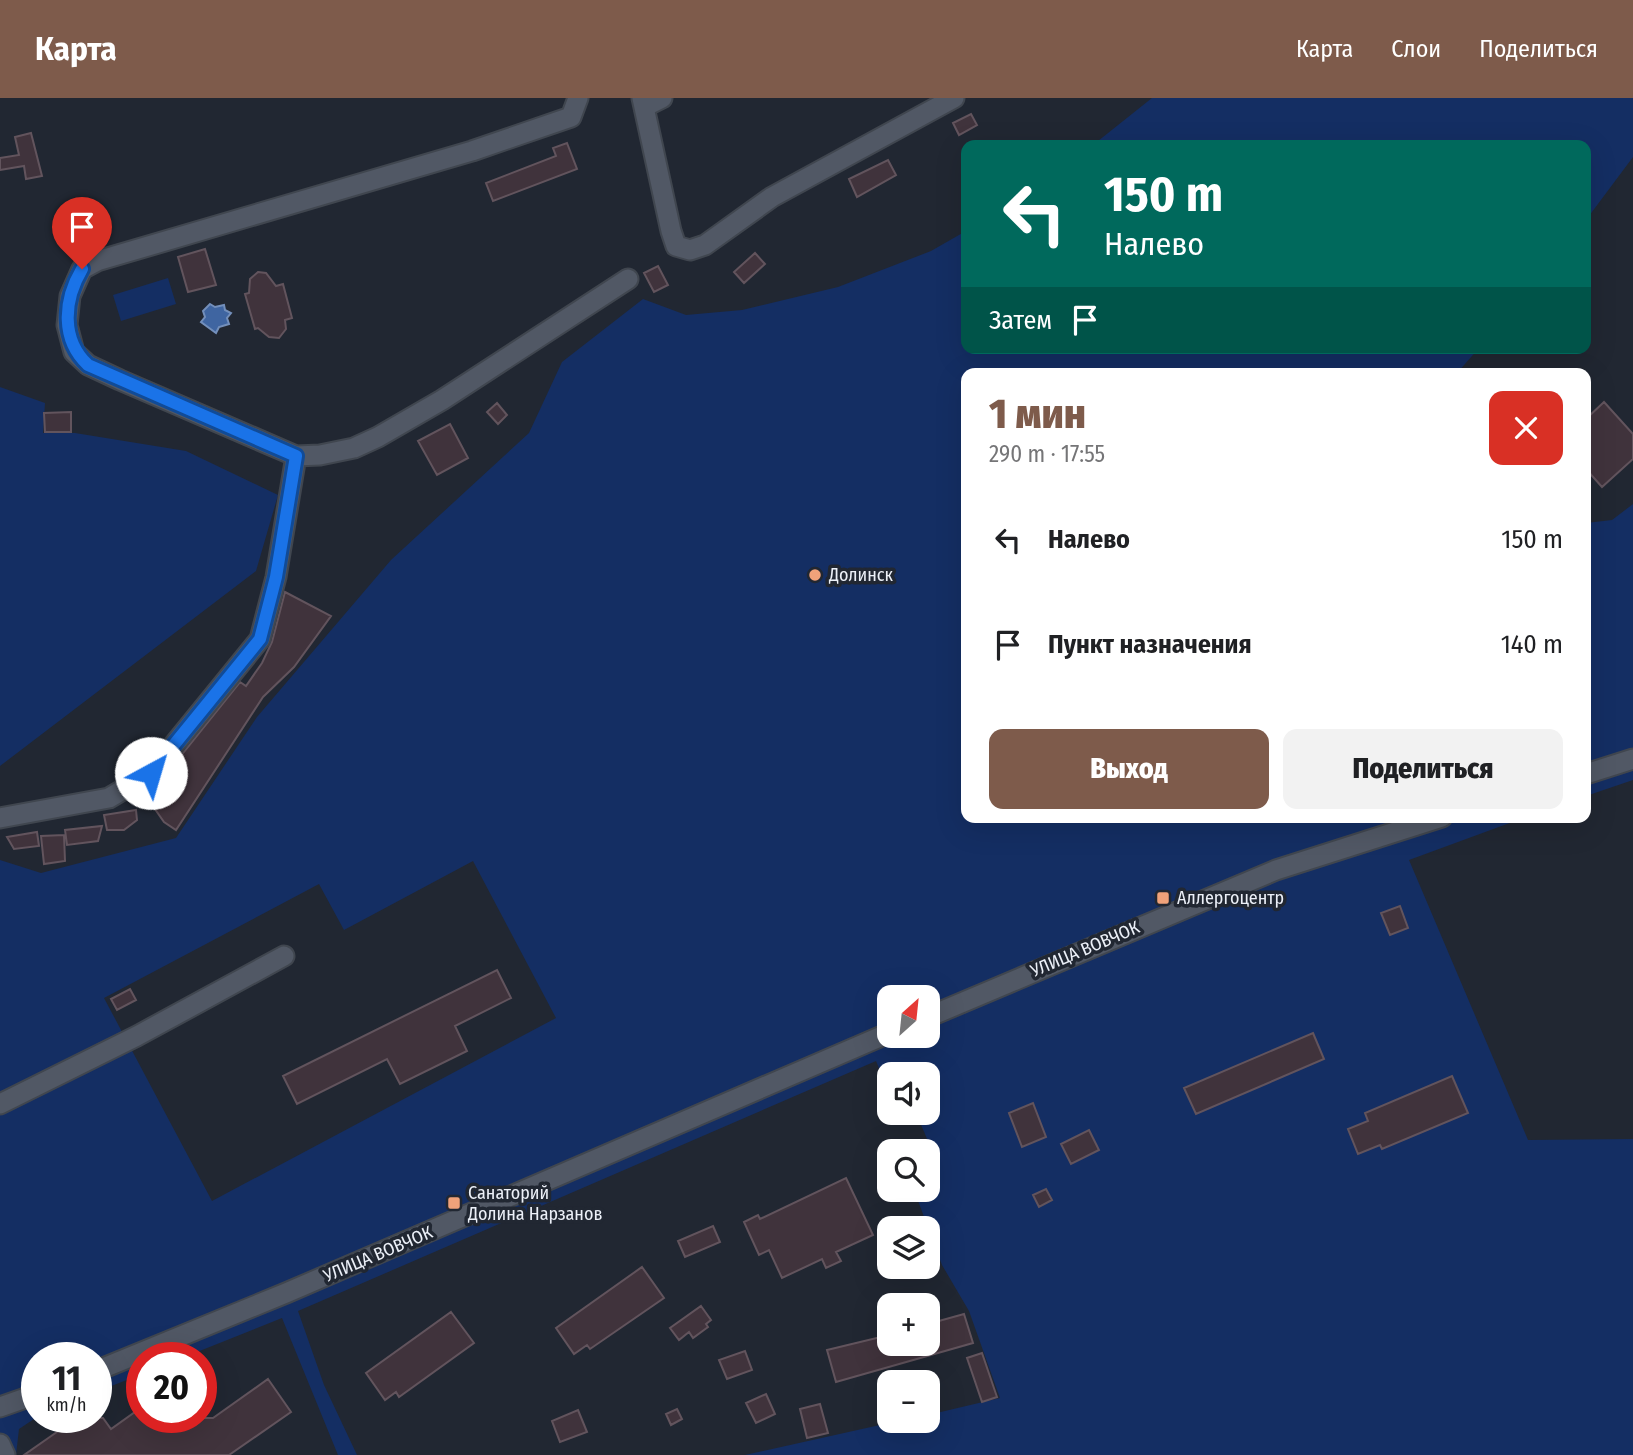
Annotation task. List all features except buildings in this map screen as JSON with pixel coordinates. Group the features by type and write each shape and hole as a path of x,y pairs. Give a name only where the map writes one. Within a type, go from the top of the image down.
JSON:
{"street":[{"path":"578,98 571,117 472,151 110,257 82,269 70,296 67,325 74,352 88,365 296,456 342,450 378,437 442,400 628,279"},
{"path":"662,98 643,102 671,231 676,246 690,250 705,245 772,197 954,98"},
{"path":"0,818 109,798 151,773 260,639 276,577 296,456"},
{"path":"1591,772 1633,759"},
{"name":"УЛИЦА ВОВЧОК","path":"940,1012 1276,870 1423,823"},
{"path":"0,1104 137,1035 284,956"},
{"name":"УЛИЦА ВОВЧОК","path":"112,1364 286,1293 877,1038"},
{"path":"0,1407 21,1400"},
{"path":"0,1444 5,1455"}],"shaded area":[{"path":"1152,98 1633,98 1633,157 1591,213 1591,140 1099,140"},
{"path":"961,234 961,354 1474,354 1461,368 961,368 961,823 1510,823 1409,860 1528,1140 1633,1139 1633,1455 745,1455 877,1426 877,1433 940,1433 940,1412 1000,1398 969,1311 940,1260 940,1216 924,1216 918,1202 940,1202 940,1139 927,1139 921,1125 940,1125 940,1062 877,1063 876,1061 298,1311 324,1385 357,1455 338,1455 282,1318 217,1344 126,1342 126,1380 112,1386 112,1342 21,1342 21,1428 16,1455 0,1455 0,860 41,873 176,838 257,717 391,560 529,433 562,362 643,299 686,315 742,310 838,287 931,251","holes":["473,861 556,1018 212,1201 104,998 319,884 344,930"]},
{"path":"168,278 176,304 121,321 113,295"},
{"path":"210,304 215,307 224,305 225,310 231,313 227,318 229,324 219,327 216,333 201,322 205,317 203,311"},
{"path":"0,387 45,403 43,433 75,433 186,451 278,495 256,571 0,766"},
{"path":"1633,504 1633,780 1591,794 1591,522 1612,520"}],"place":[{"name":"Долинск","path":"815,575"},
{"name":"Аллергоцентр","path":"1163,898"},
{"name":"Санаторий Долина Нарзанов","path":"454,1203"}],"route":[{"path":"82,269 70,296 67,325 74,352 88,365 177,407 296,456 276,577 260,639 151,773"}]}
